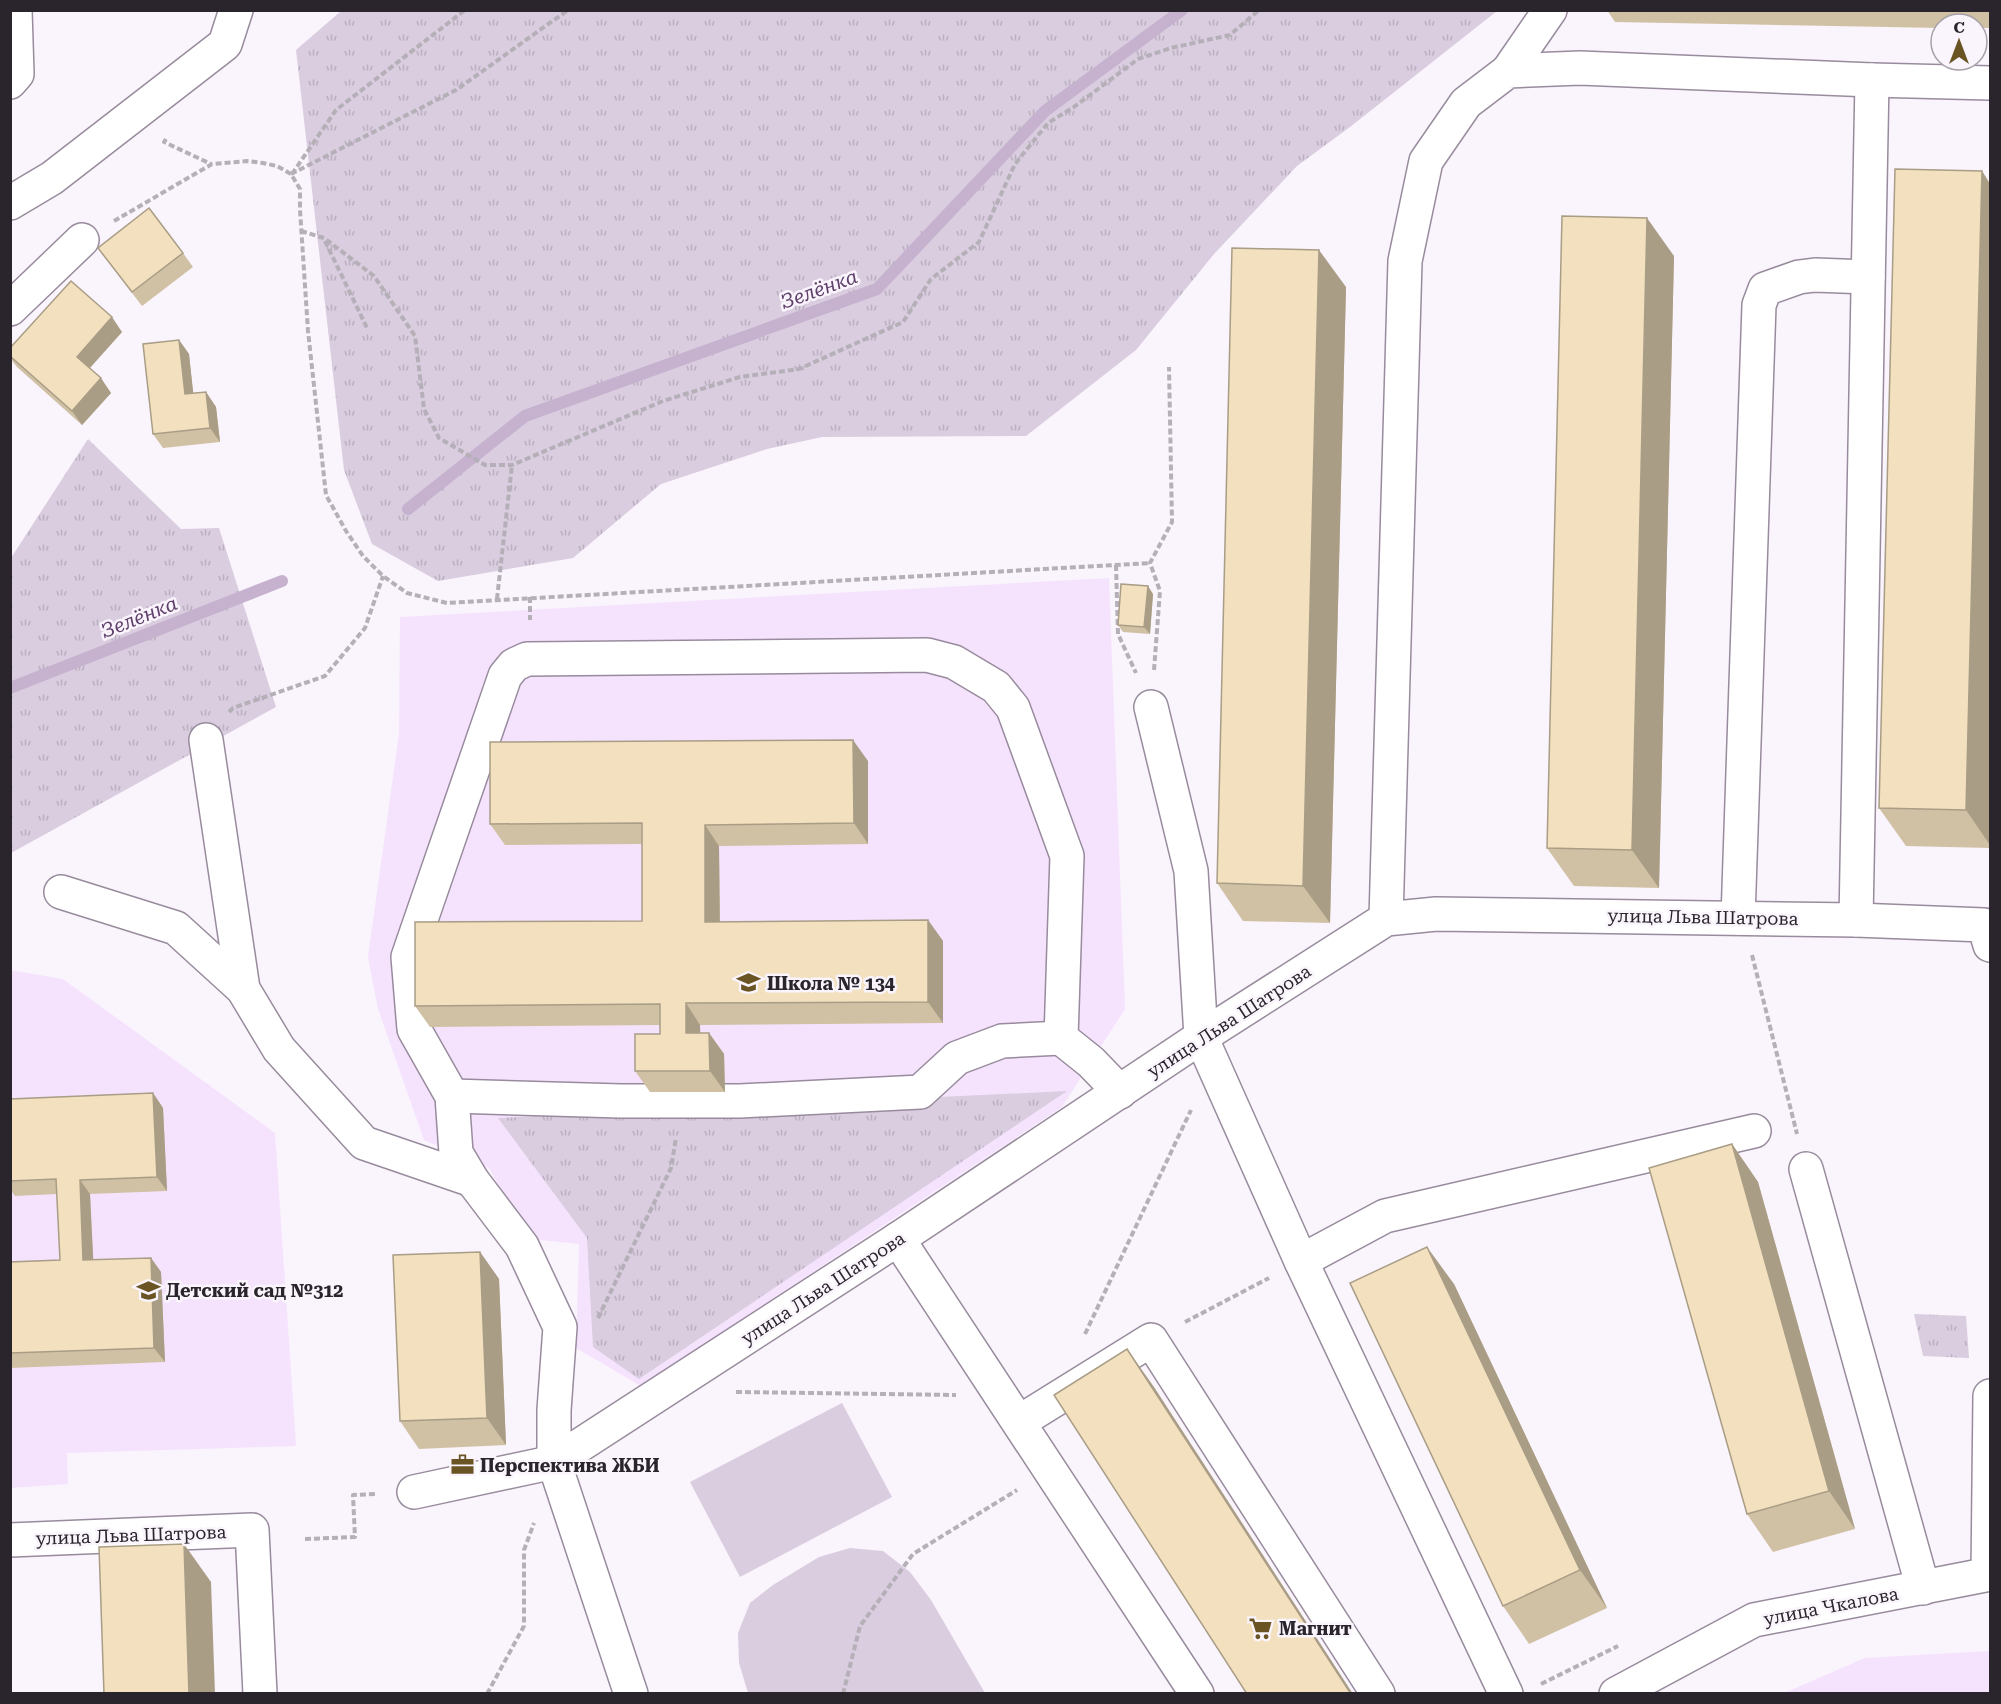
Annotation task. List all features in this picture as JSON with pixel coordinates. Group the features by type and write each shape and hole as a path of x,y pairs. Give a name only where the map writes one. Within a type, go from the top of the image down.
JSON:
{"street":[{"path":"10,82 17,74 15,10"},
{"path":"10,203 52,178 225,44 236,10"},
{"path":"1386,919 1405,261 1426,161 1466,103 1508,70 1550,10"},
{"path":"1508,70 1580,68 1990,83"},
{"path":"1856,920 1872,80"},
{"path":"10,309 82,240"},
{"path":"1742,918 1759,305 1765,290 1798,277 1815,275 1868,277"},
{"path":"631,1694 554,1462 554,1410 560,1327 522,1246 472,1180 456,1153 452,1096 414,1029 408,957 504,676 514,665 527,659 927,655 954,662 996,687 1013,708 1067,856 1061,1038"},
{"path":"1151,706 1191,871 1207,1050 1301,1261 1506,1694"},
{"path":"206,740 243,988"},
{"path":"61,892 176,928 243,988 279,1049 364,1143 472,1180"},
{"name":"улица Льва Шатрова","path":"554,1462 1120,1092 1207,1050 1386,919 1436,914 1856,920 1984,925 1990,945"},
{"path":"452,1096 621,1101 740,1101 920,1092 957,1059 1002,1041 1061,1038 1091,1062 1120,1092"},
{"path":"1301,1261 1385,1216 1754,1131"},
{"path":"1806,1169 1923,1588"},
{"path":"898,1239 1197,1694"},
{"path":"1010,1409 1151,1340 1378,1694"},
{"path":"1989,1574 1990,1396"},
{"path":"414,1492 554,1462"},
{"name":"улица Льва Шатрова","path":"10,1540 252,1530 260,1694"},
{"name":"улица Чкалова","path":"1616,1694 1754,1620 1989,1574"}],"path":[{"path":"291,174 336,110 465,10"},
{"path":"291,174 456,90 568,10"},
{"path":"301,231 324,237 374,276 415,336 424,409 439,438 485,465 512,465 663,401 740,377 799,369 903,322 931,279 979,242 1015,164 1048,123 1074,107 1138,59 1171,48 1230,35 1259,10"},
{"path":"171,133 164,142 212,164"},
{"path":"82,240 212,164 247,161 263,163 278,166 291,174 300,189 308,331 326,495 346,531 363,555 383,576 407,593 447,603 1150,563"},
{"path":"324,237 368,330"},
{"path":"1151,706 1160,591 1150,563 1172,522 1169,367"},
{"path":"497,599 512,465"},
{"path":"1116,564 1118,634 1151,706"},
{"path":"206,740 233,708 325,676 365,628 383,576"},
{"path":"1742,918 1806,1169"},
{"path":"1085,1334 1207,1050"},
{"path":"597,1321 671,1168 682,1101"},
{"path":"1151,1340 1301,1261"},
{"path":"729,1392 1010,1409"},
{"path":"843,1694 860,1626 913,1554 1051,1469"},
{"path":"305,1539 356,1536 353,1495 414,1492"},
{"path":"487,1694 524,1626 524,1550 535,1517"}],"shaded area":[{"name":"Школа № 134","path":"1109,578 1125,1009 1062,1107 641,1386 576,1348 579,1244 529,1239 489,1168 424,1140 378,1009 368,957 399,734 400,617"},
{"name":"Детский сад №312","path":"10,970 63,979 275,1133 296,1446 67,1453 68,1484 11,1488"},
{"path":"1990,1651 1990,1693 1784,1693 1865,1658"}],"green space":[{"path":"341,11 1497,11 1297,166 1214,254 1136,350 1026,436 822,437 767,449 661,484 573,558 438,581 372,544 344,470 296,50"},
{"path":"88,439 181,529 219,528 276,707 11,853 11,558"},
{"path":"1067,1091 639,1379 593,1347 587,1238 498,1118"},
{"path":"1914,1314 1966,1316 1969,1358 1923,1356"},
{"path":"842,1403 892,1497 740,1577 690,1482"},
{"path":"850,1548 883,1551 910,1572 931,1600 985,1693 748,1693 739,1663 738,1633 750,1603 773,1585 819,1557"}],"building":[{"path":"1895,169 1982,171 1966,810 1879,808"},
{"path":"149,208 183,253 132,292 98,248"},
{"path":"1562,216 1647,218 1632,850 1547,848"},
{"path":"1232,248 1319,250 1303,886 1217,883"},
{"path":"71,281 112,317 77,357 101,378 72,411 10,356 10,348"},
{"path":"179,340 185,394 206,392 210,428 153,434 143,344"},
{"path":"1121,584 1148,586 1144,627 1118,625"},
{"path":"853,740 854,823 705,825 705,922 928,920 928,1002 686,1003 686,1033 709,1033 710,1071 635,1071 635,1034 660,1034 660,1004 415,1006 415,922 642,921 642,823 490,824 490,742"},
{"path":"153,1093 157,1177 80,1180 83,1260 151,1258 154,1348 10,1353 10,1262 60,1260 56,1179 10,1181 10,1099"},
{"path":"1732,1144 1829,1491 1747,1514 1649,1168"},
{"path":"1427,1247 1580,1570 1503,1606 1350,1283"},
{"path":"480,1252 487,1418 400,1421 393,1255"},
{"path":"1127,1349 1351,1694 1247,1694 1054,1395"},
{"path":"184,1544 189,1694 104,1694 99,1547"}],"waterway":[{"name":"Зелёнка","path":"408,509 525,416 877,289 1045,111 1182,10"},
{"name":"Зелёнка","path":"10,688 282,581"}],"place":[{"name":"Школа № 134","path":"749,983"},
{"name":"Детский сад №312","path":"148,1290"},
{"name":"Перспектива ЖБИ","path":"462,1465"},
{"name":"Магнит","path":"1261,1628"}]}
